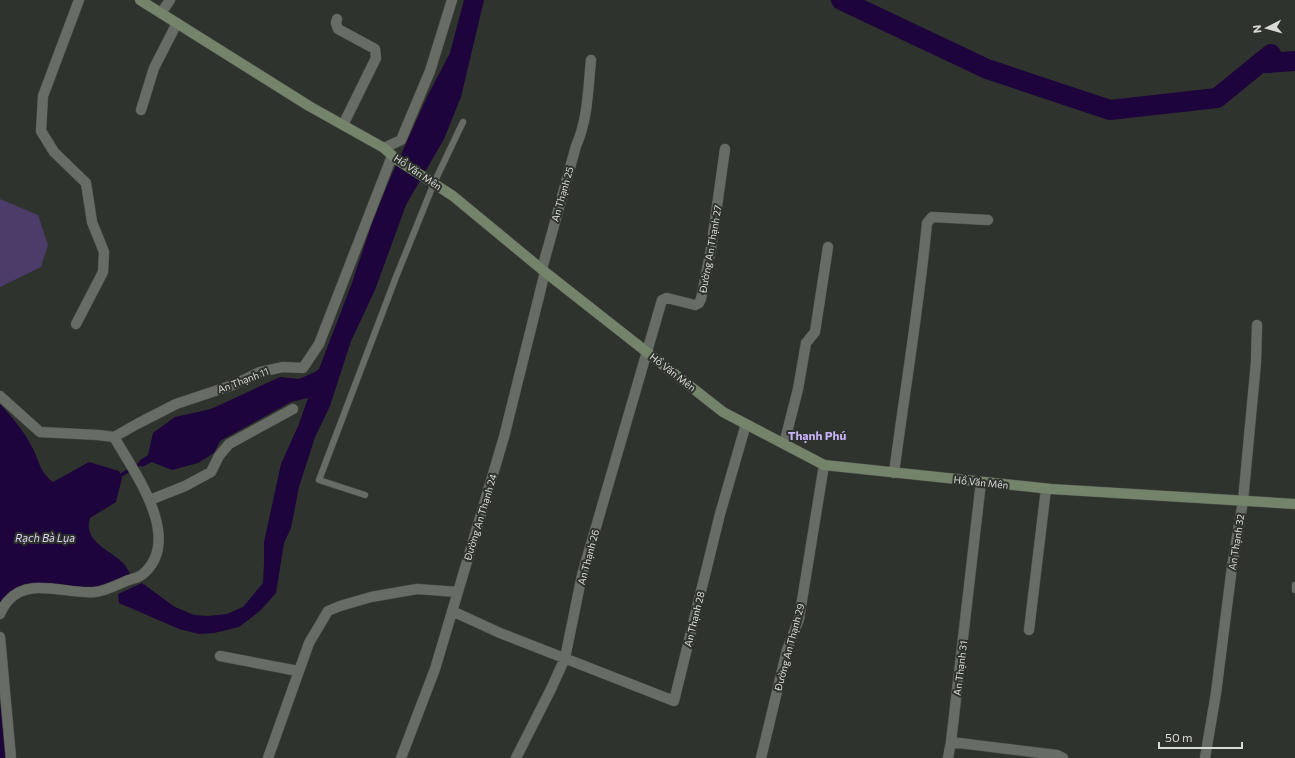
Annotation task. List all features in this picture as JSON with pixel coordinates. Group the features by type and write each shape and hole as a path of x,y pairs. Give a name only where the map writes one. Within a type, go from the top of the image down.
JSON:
{"street":[{"path":"76,324 103,272 104,252 92,222 86,183 54,152 41,131 43,96 79,0"},
{"name":"Hồ Văn Mên","path":"140,0 309,106 384,148 394,157 453,196 544,271 723,412 824,465 1046,489 1295,504"},
{"path":"161,13 170,0"},
{"path":"384,148 401,140 430,71 452,0"},
{"path":"337,19 336,23 338,29 374,49 376,55 376,58 343,125"},
{"path":"141,110 154,68 177,23"},
{"name":"An Thạnh 25","path":"544,271 576,146 582,133 585,119 591,60"},
{"name":"Đường An Thạnh 27","path":"646,351 662,300 667,298 696,305 701,299 711,249 725,149"},
{"name":"An Thạnh 11","path":"114,437 176,404 232,385 260,372 283,366 304,368 319,344 394,157"},
{"path":"894,473 906,380 915,328 927,223 932,218 988,220"},
{"path":"784,444 798,389 806,343 816,332 828,247"},
{"name":"Đường An Thạnh 24","path":"401,758 434,669 504,437 544,271"},
{"name":"An Thạnh 32","path":"1205,758 1216,694 1232,567 1243,501 1256,362 1257,325"},
{"name":"An Thạnh 26","path":"516,758 565,658 582,575 646,351"},
{"path":"0,396 40,432 114,437 150,500 156,516 159,540 156,554 149,567 142,575 96,592 35,587 18,593 8,601 0,614"},
{"path":"150,500 185,486 211,472 219,456 229,444 294,409"},
{"name":"An Thạnh 28","path":"565,658 674,701 720,514 746,424"},
{"name":"Đường An Thạnh 29","path":"761,758 787,650 799,619 824,465"},
{"name":"An Thạnh 31","path":"948,758 981,482"},
{"path":"1029,630 1046,489"},
{"path":"268,758 309,643 328,611 371,597 417,589 458,592"},
{"path":"452,611 500,633 565,658"},
{"path":"0,637 11,758"},
{"path":"220,656 298,671"},
{"path":"951,742 1057,755 1063,758"}],"lane":[{"path":"365,495 319,480 396,277 430,180 463,122"},
{"path":"1295,585 1295,590"}],"shaded area":[{"path":"0,199 38,215 48,245 41,267 0,287"}],"water":[{"path":"464,0 484,0 461,97 444,139 406,205 375,290 351,341 330,406 315,437 299,487 291,528 284,543 276,593 260,611 239,627 214,633 199,634 179,629 119,603 118,594 142,583 175,607 194,615 208,616 227,614 243,607 263,583 264,542 281,464 299,424 308,398 291,402 220,441 214,453 198,463 172,470 152,462 142,467 139,461 148,455 153,433 175,417 211,409 280,377 299,379 319,369 352,283 372,223 389,181 427,97 450,53"},
{"name":"Rạch Bà Lụa","path":"0,404 25,435 42,470 53,482 89,462 119,471 122,478 116,502 90,518 89,526 93,539 123,563 131,575 96,589 18,590 3,598 0,604"},
{"path":"0,700 5,758 0,758"}],"waterway":[{"path":"841,0 987,69 1110,110 1217,98 1271,54 1267,63 1295,61"},
{"path":"121,475 140,464"}],"district":[{"name":"Thạnh Phú","path":"817,435"}]}
